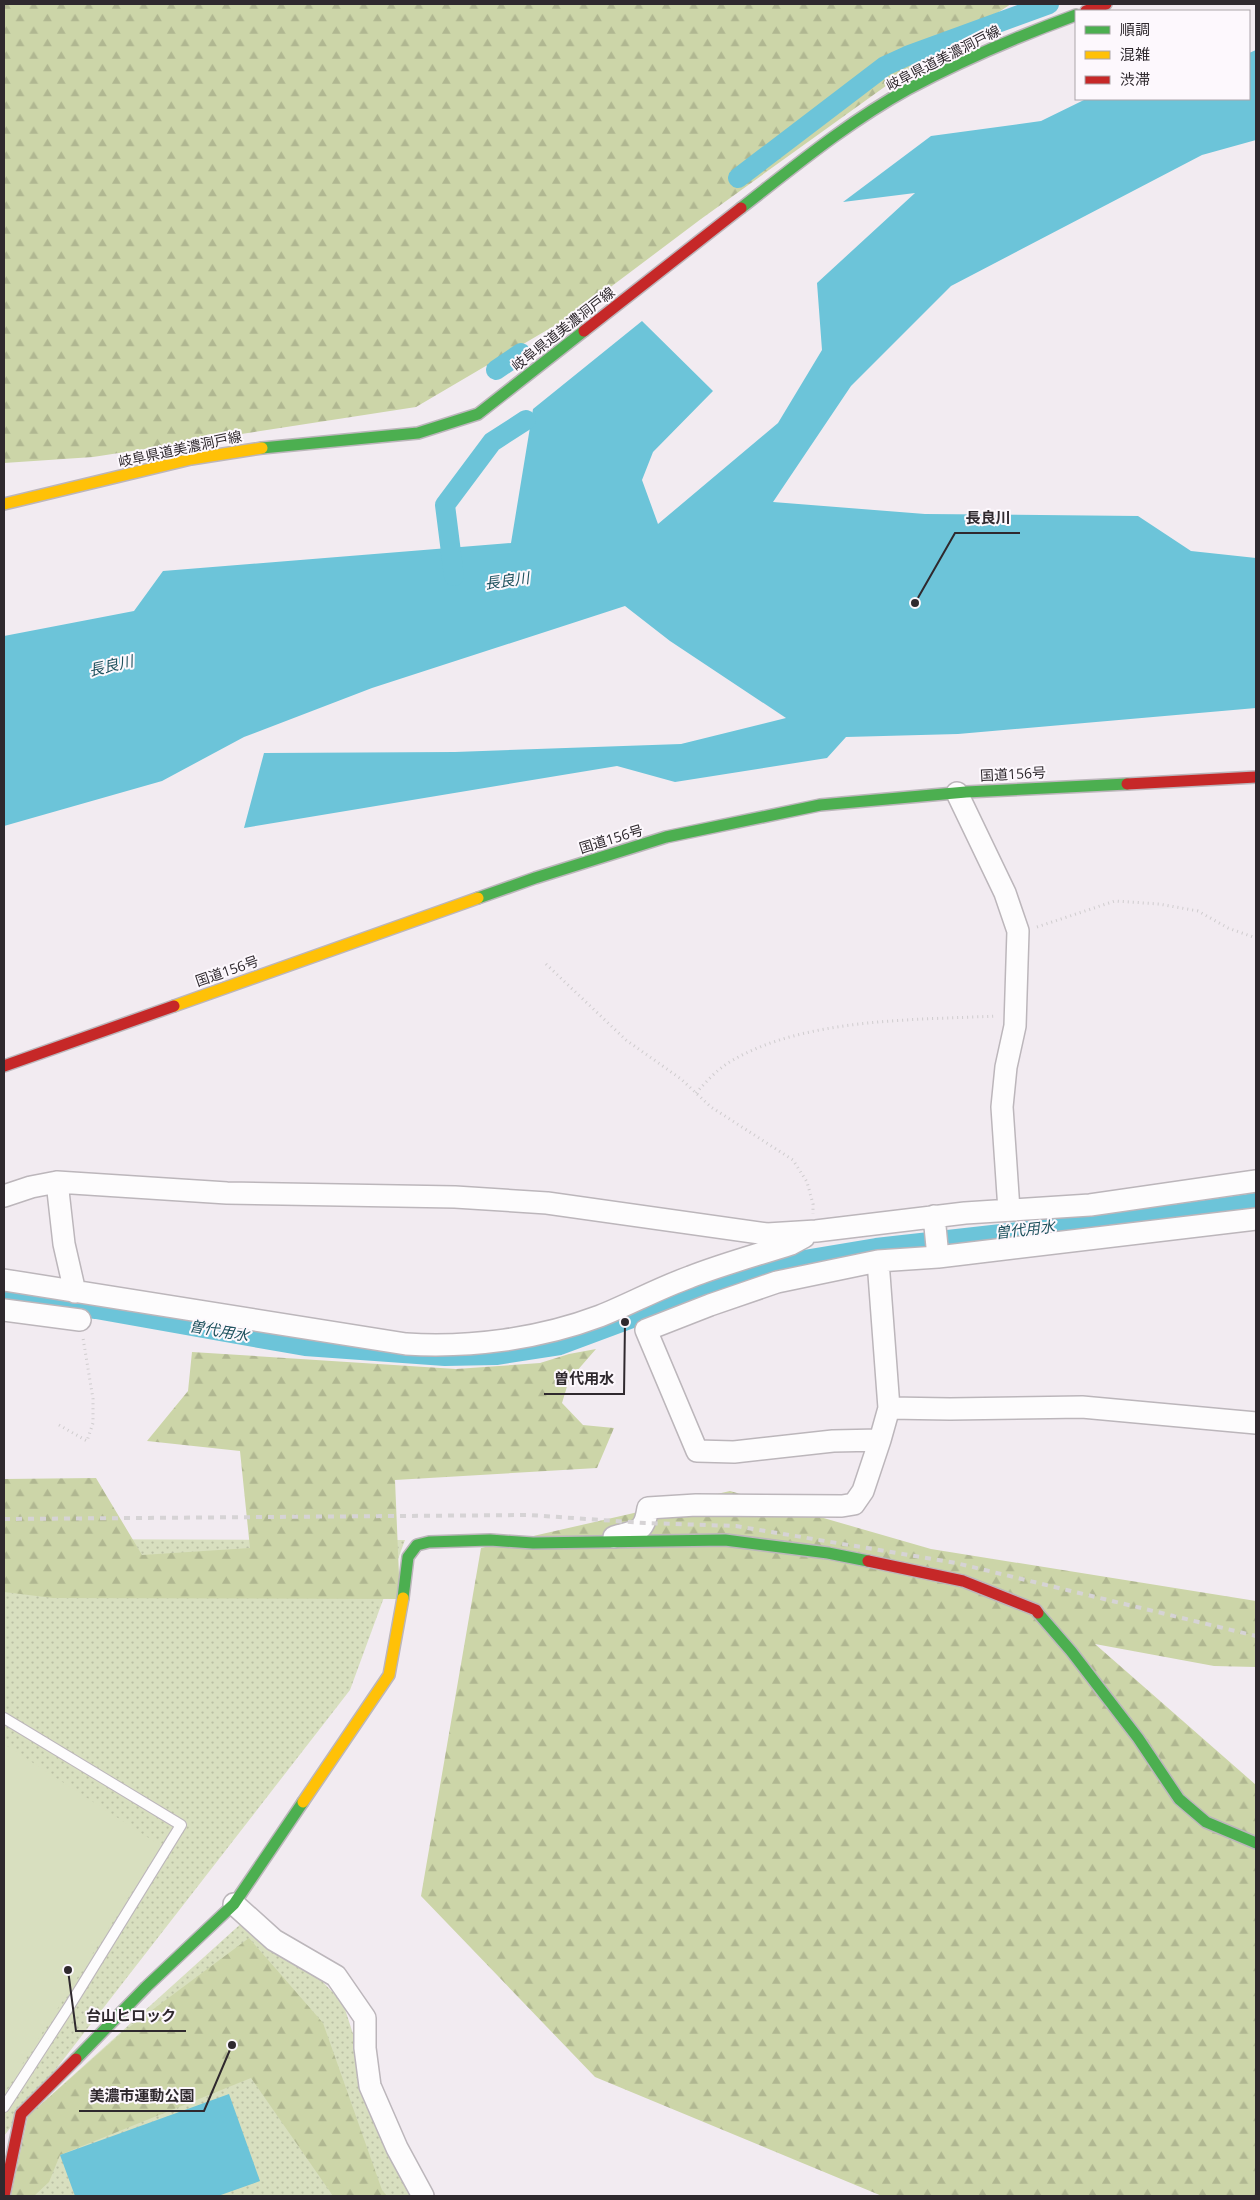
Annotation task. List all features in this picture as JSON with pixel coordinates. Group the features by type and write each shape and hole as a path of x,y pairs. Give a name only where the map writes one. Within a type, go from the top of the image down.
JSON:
{"main road":[{"path":"1089,10 1106,4"},
{"name":"岐阜県道美濃洞戸線","path":"4,504 191,459 286,444 418,433 478,414 827,141 908,89 1017,38 1075,15"},
{"name":"国道156号","path":"4,1066 535,878 666,837 752,818 820,806 886,798 1256,777"},
{"path":"4,2196 21,2114 146,1987 234,1904 389,1674 401,1612 408,1557 417,1545 429,1542 490,1540 533,1543 726,1540 828,1553 963,1581 1036,1610 1071,1651 1138,1738 1179,1799 1206,1822 1256,1843"}],"street":[{"path":"957,793 1005,893 1018,934 1015,1026 1006,1067 1002,1107 1009,1210"},
{"path":"4,1196 31,1187 57,1182 227,1193 455,1197 547,1203 767,1234 813,1232 936,1237 1159,1214 1256,1181"},
{"path":"57,1182 64,1244 75,1292"},
{"path":"880,1440 805,1444 734,1452 697,1451 646,1330 710,1304 777,1282 878,1261 1009,1210 1090,1205 1159,1214 1256,1219"},
{"path":"4,1280 406,1344 430,1345 489,1342 546,1332 597,1316 689,1277 791,1244 813,1232"},
{"path":"601,1541 641,1528 646,1523 648,1508 696,1505 842,1506 854,1504 863,1491 889,1408 878,1261"},
{"path":"4,1310 80,1320"},
{"path":"889,1408 1082,1407 1256,1423"},
{"path":"234,1904 274,1940 336,1976 365,2018 365,2048 370,2086 397,2148 423,2196"}],"lane":[{"path":"4,1718 181,1825 70,2005 4,2107"}],"path":[{"path":"1018,934 1083,910 1115,901 1159,904 1198,911 1228,928 1256,938"},
{"path":"546,964 626,1040 658,1061 711,1107 793,1160 807,1182 811,1196 813,1232"},
{"path":"696,1093 714,1074 731,1061 758,1046 784,1039 868,1023 1015,1015"},
{"path":"59,1425 87,1440 93,1422 93,1399 80,1320"}],"green space":[{"path":"4,4 1011,4 890,83 701,219 576,313 416,407 93,457 4,463"},
{"path":"596,1349 569,1380 562,1403 583,1425 614,1428 597,1468 395,1480 400,1599 53,1598 4,1592 4,1479 96,1478 142,1555 250,1548 240,1451 147,1441 188,1391 192,1352 456,1369 540,1363 569,1354"},
{"path":"730,1491 931,1549 1256,1601 1256,1667 1214,1666 1095,1644 1256,1785 1256,2196 882,2196 595,2077 421,1896 481,1548"},
{"path":"4,1539 405,1540 350,1690 4,2136"},
{"path":"4,1744 161,1846 4,2093"},
{"path":"255,1911 343,2003 370,2086 423,2196 11,2196 28,2116"},
{"path":"249,1938 323,2023 382,2190 387,2196 333,2196 251,2078 60,2155 49,2182 34,2196 11,2196 28,2116 124,2031"}],"water":[{"path":"1256,50 1256,140 1202,155 951,286 851,386 773,502 925,514 1138,516 1191,551 1256,558 1256,708 958,734 846,737 827,758 675,782 617,766 244,828 264,753 455,752 681,744 786,718 670,641 625,606 372,688 244,737 162,781 4,826 4,636 134,611 163,571 511,543 533,409 642,321 713,391 653,452 642,480 658,524 778,423 822,350 817,283 915,193 843,202 931,136 1041,121 1084,100 1250,100 1250,53"},
{"path":"229,2094 260,2181 218,2196 75,2196 60,2155"}],"waterway":[{"path":"738,178 885,66 907,56 1049,4"},
{"path":"496,370 521,353"},
{"path":"454,576 445,505 492,442 526,420"},
{"name":"曽代用水","path":"4,1297 96,1309 305,1346 445,1356 496,1355 560,1345 689,1297 804,1260 876,1248 1178,1214 1256,1203"}],"railway":[{"path":"4,1519 529,1515 645,1523 736,1526 956,1563 1256,1636"}],"traffic: fast":[{"path":"741,208 843,130 908,89 991,49 1075,15"},
{"path":"262,448 418,433 478,414 584,331"},
{"path":"478,898 666,837 820,805 966,792 1127,784"},
{"path":"403,1598 408,1557 417,1545 429,1542 490,1540 533,1543 725,1540 828,1553 868,1561"},
{"path":"1038,1613 1071,1651 1138,1738 1179,1799 1206,1822 1256,1843"},
{"path":"76,2059 146,1987 234,1904 303,1802"}],"traffic: slow":[{"path":"4,504 191,459 262,448"},
{"path":"174,1006 478,898"},
{"path":"303,1802 389,1675 403,1598"}],"traffic: jam":[{"path":"1089,10 1106,4"},
{"path":"584,331 741,208"},
{"path":"1127,784 1256,777"},
{"path":"4,1066 174,1006"},
{"path":"868,1561 963,1581 1036,1610 1038,1613"},
{"path":"4,2196 21,2114 76,2059"}],"place":[{"name":"長良川","path":"915,603"},
{"name":"曽代用水","path":"625,1322"},
{"name":"台山ヒロック","path":"68,1970"},
{"name":"美濃市運動公園","path":"232,2045"}]}
